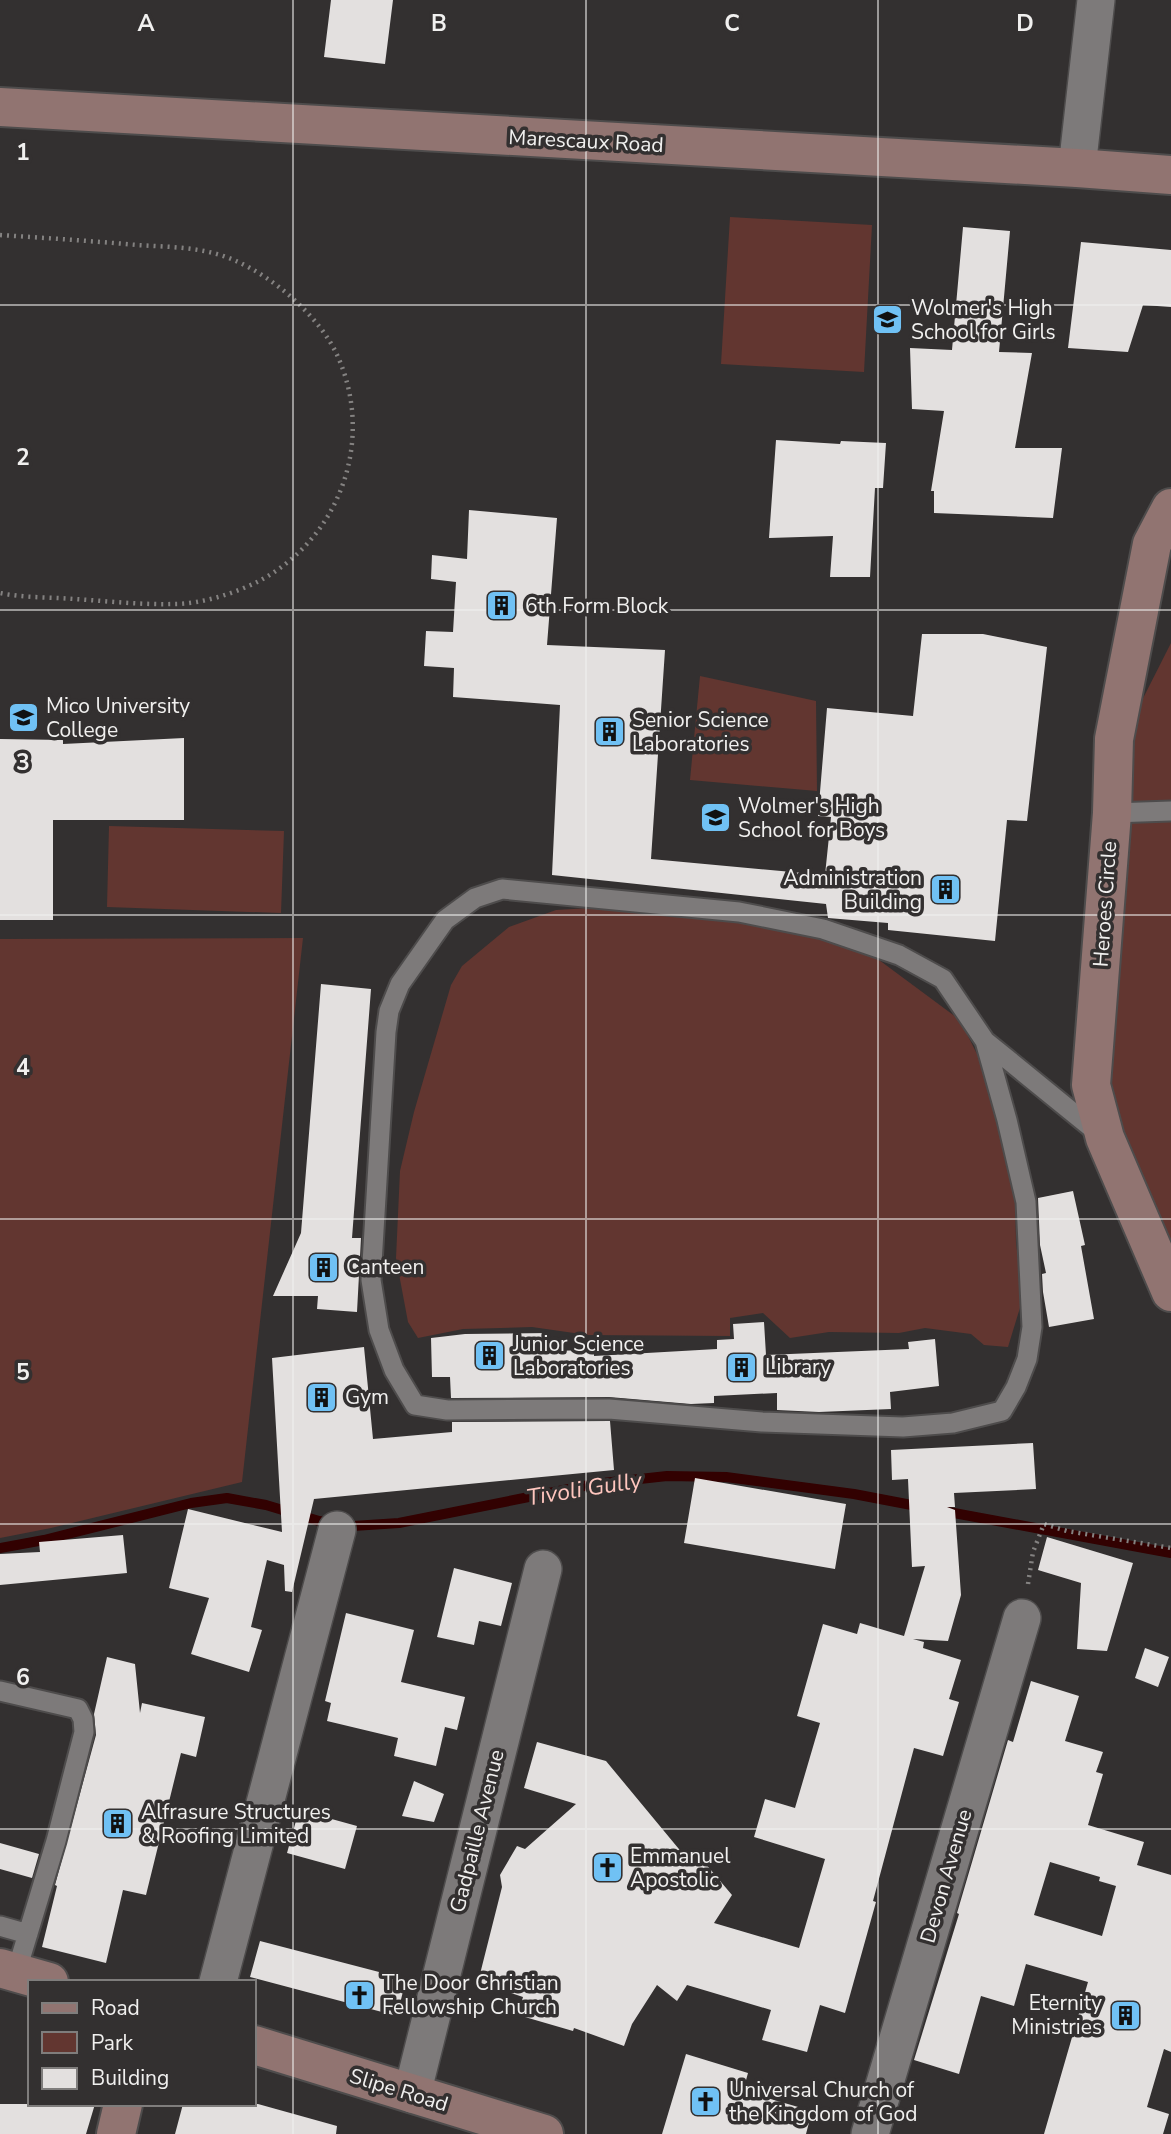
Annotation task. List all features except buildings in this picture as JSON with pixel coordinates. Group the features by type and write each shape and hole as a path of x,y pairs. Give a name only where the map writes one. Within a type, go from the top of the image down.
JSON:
{"main road":[{"name":"Marescaux Road","path":"0,107 1171,175"},
{"name":"Heroes Circle","path":"1171,508 1152,544 1116,726 1091,1086 1105,1138 1171,1292"},
{"name":"Slipe Road","path":"256,2046 544,2134"},
{"path":"117,2134 123,2106"}],"street":[{"path":"1077,168 1096,0"},
{"path":"219,1980 337,1530"},
{"name":"Gadpaille Avenue","path":"412,2094 542,1569"},
{"name":"Devon Avenue","path":"870,2134 1022,1618"}],"lane":[{"path":"1112,813 1171,811"},
{"path":"985,1041 1026,1202 1032,1327 1027,1359 1017,1387 1002,1411 953,1423 904,1427 762,1422 609,1409 447,1410 415,1405 394,1370 379,1330 370,1280 387,1021 400,984 445,920 475,898 502,889 739,912 823,929 899,955 943,979 985,1041 1105,1138"},
{"path":"0,1691 78,1709 83,1719 83,1744 28,1934 22,1974"},
{"path":"0,1926 28,1934"}],"path":[{"path":"0,234 193,249 236,260 282,289 319,325 338,357 352,404 351,457 340,494 321,529 288,562 259,580 220,596 176,604 0,593"},
{"path":"1022,1618 1033,1552 1044,1524 1067,1531 1171,1548"}],"green space":[{"path":"730,217 872,225 864,372 721,364"},
{"path":"1171,643 1171,1244 1136,1179 1108,1068 1131,722"},
{"path":"700,676 816,701 817,791 690,780"},
{"path":"109,826 284,831 281,913 107,907"},
{"path":"590,908 668,912 745,922 812,936 875,957 960,1020 988,1076 1015,1197 1016,1243 1023,1298 1008,1347 984,1345 971,1334 925,1328 899,1333 829,1332 790,1338 763,1313 730,1318 730,1336 588,1335 532,1327 463,1329 418,1338 408,1322 396,1258 400,1171 451,985 462,966 509,927 556,910"},
{"path":"303,938 242,1482 0,1538 0,939"}],"waterway":[{"name":"Tivoli Gully","path":"0,1548 44,1540 191,1503 227,1498 266,1505 319,1521 353,1526 399,1523 594,1484 667,1476 726,1477 854,1494 922,1507"},
{"name":"Tivoli Gully","path":"943,1511 1171,1553"}],"place":[{"name":"Wolmer's High School for Girls","path":"888,320"},
{"name":"6th Form Block","path":"502,606"},
{"name":"Mico University College","path":"23,718"},
{"name":"Senior Science Laboratories","path":"609,732"},
{"name":"Wolmer's High School for Boys","path":"715,818"},
{"name":"Administration Building","path":"945,890"},
{"name":"Canteen","path":"323,1267"},
{"name":"Junior Science Laboratories","path":"490,1356"},
{"name":"Library","path":"742,1367"},
{"name":"Gym","path":"322,1397"},
{"name":"Alfrasure Structures & Roofing Limited","path":"118,1824"},
{"name":"Emmanuel Apostolic","path":"607,1868"},
{"name":"The Door Christian Fellowship Church","path":"359,1995"},
{"name":"Eternity Ministries","path":"1125,2015"},
{"name":"Universal Church of the Kingdom of God","path":"706,2102"}]}
